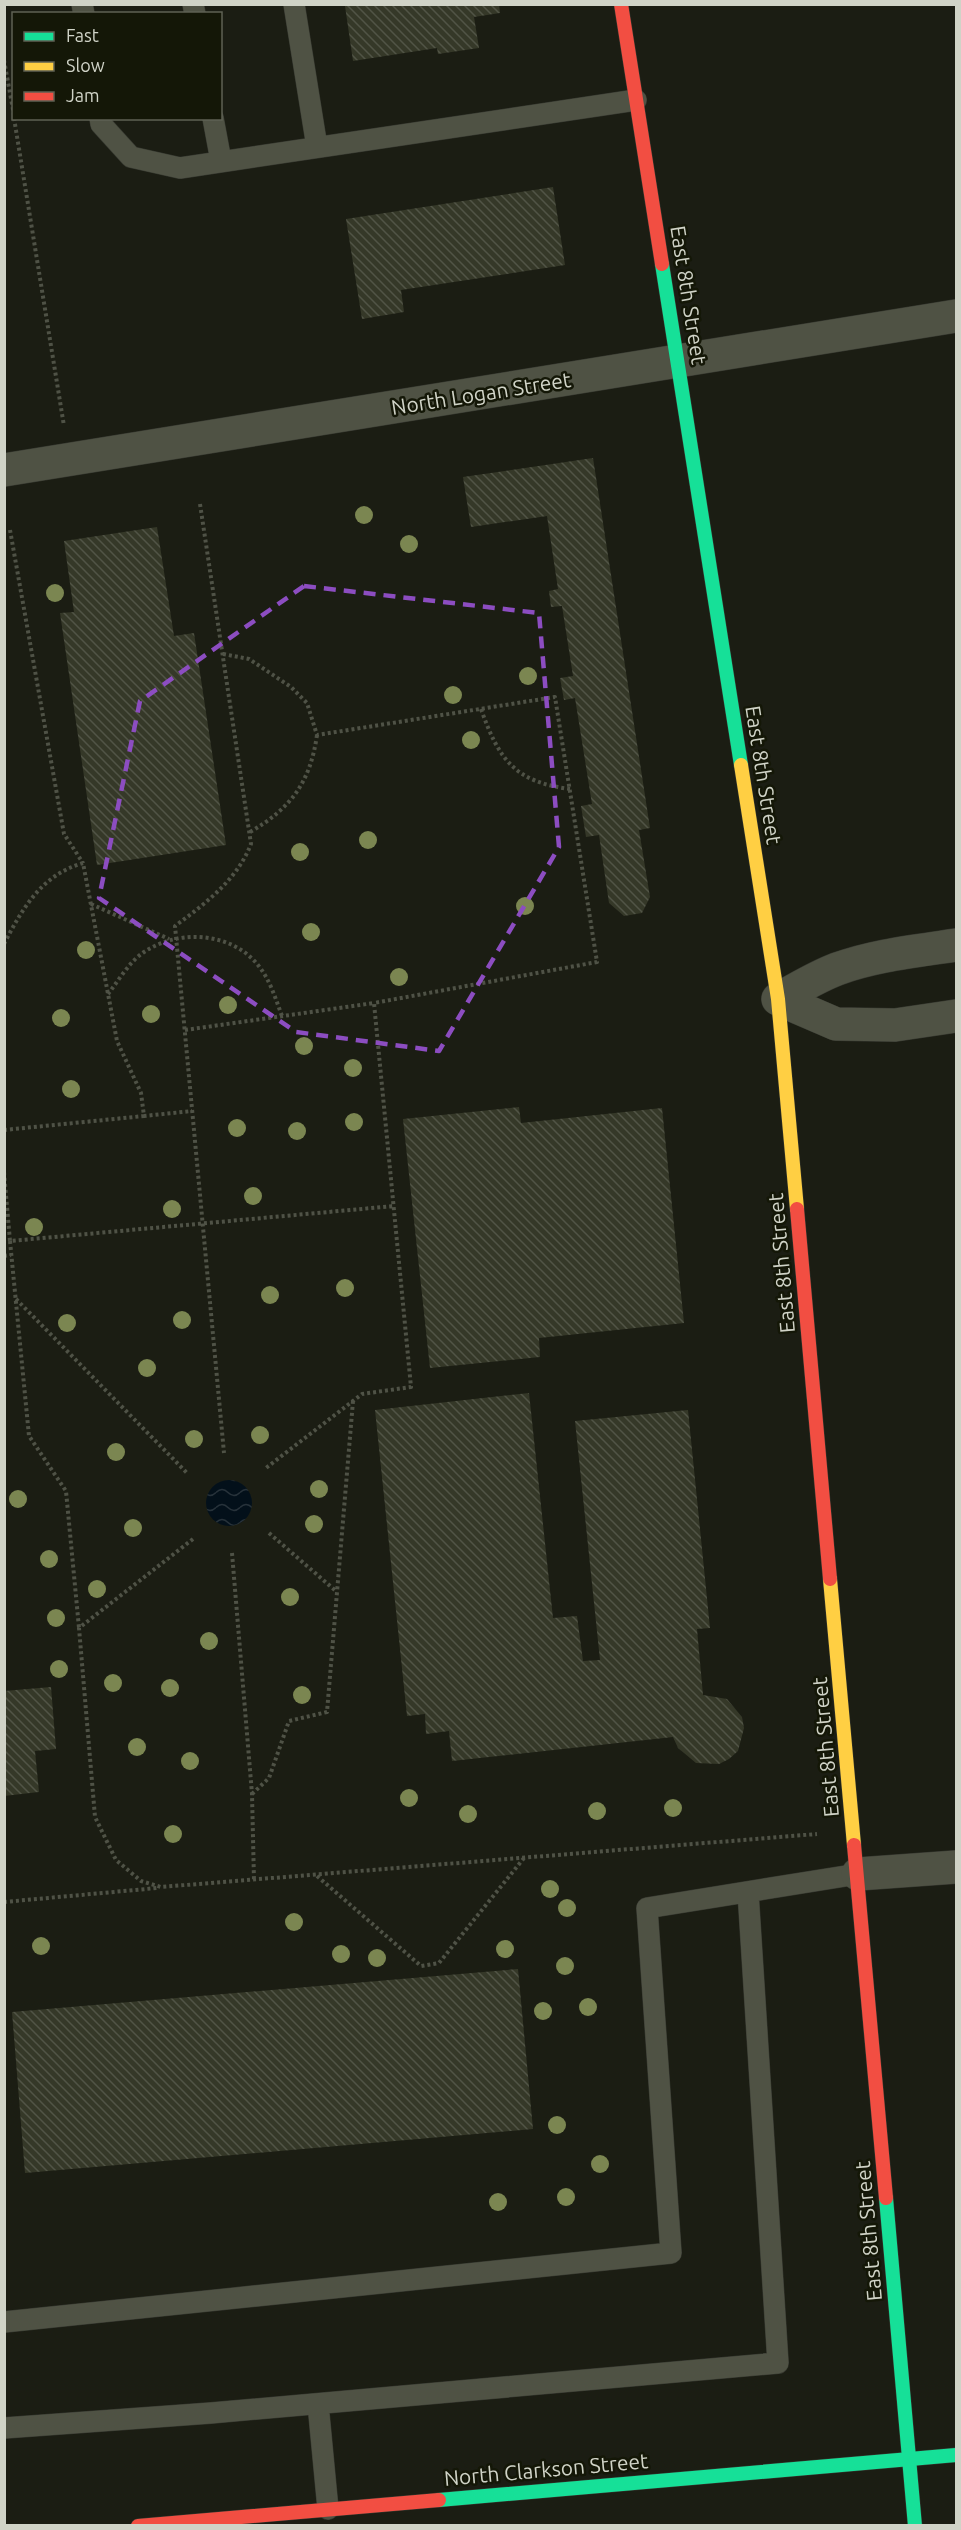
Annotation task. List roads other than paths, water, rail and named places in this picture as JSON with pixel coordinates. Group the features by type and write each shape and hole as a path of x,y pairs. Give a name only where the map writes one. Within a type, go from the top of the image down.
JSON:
{"street":[{"name":"East 8th Street","path":"621,4 778,999 915,2526"},
{"name":"North Logan Street","path":"4,470 957,316"},
{"path":"778,999 812,980 850,965 877,958 957,945"},
{"path":"778,999 836,1023 895,1025 957,1016"},
{"path":"858,1875 957,1867"},
{"name":"North Clarkson Street","path":"138,2526 329,2517 957,2455"}],"lane":[{"path":"294,4 317,147"},
{"path":"100,120 131,157 180,168 636,100"},
{"path":"213,120 221,161"},
{"path":"4,2322 671,2253 647,1908 858,1875"},
{"path":"4,2428 318,2404 778,2363 748,1892"},
{"path":"318,2404 329,2517"}],"water":[{"path":"229,1480 245,1487 252,1503 245,1519 229,1526 213,1519 206,1503 213,1487"}]}
